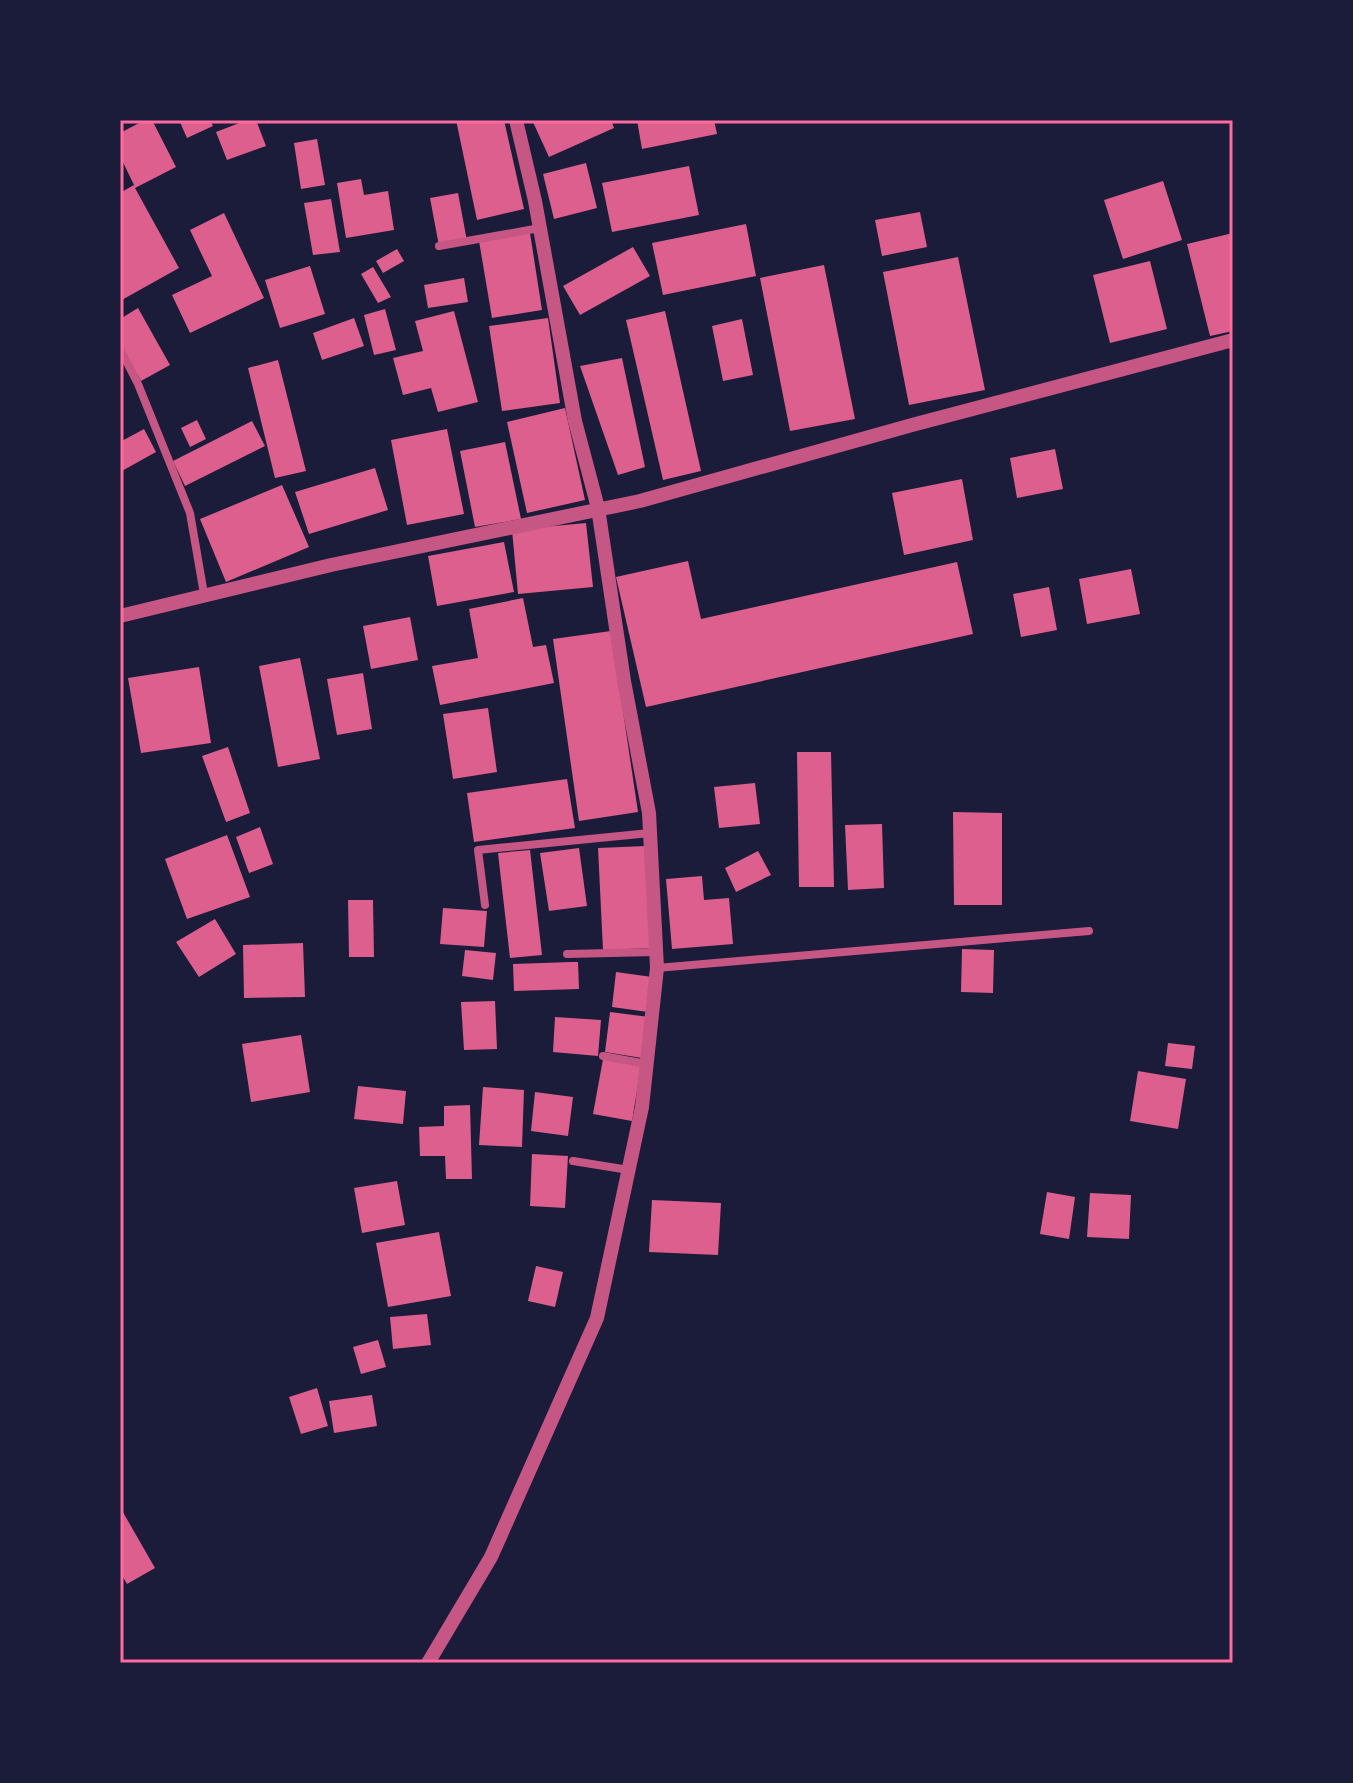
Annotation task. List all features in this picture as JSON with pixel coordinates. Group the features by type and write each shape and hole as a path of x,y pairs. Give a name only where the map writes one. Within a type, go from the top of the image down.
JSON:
{"street":[{"path":"428,1663 491,1557 597,1318 642,1107 657,968 649,813 624,681 598,508 575,421 540,228 516,120"},
{"path":"439,246 540,228"},
{"path":"120,616 204,594 640,501 1233,340"},
{"path":"120,349 138,384 190,513 204,594"},
{"path":"485,905 478,850 650,833"},
{"path":"657,968 1089,931"},
{"path":"567,954 656,952"},
{"path":"603,1056 647,1064"},
{"path":"573,1161 629,1170"}],"building":[{"path":"145,120 152,120 176,167 135,188 179,268 120,301 120,193 134,185 120,156 120,133"},
{"path":"179,120 210,120 213,126 187,138"},
{"path":"247,120 256,120 266,146 227,160 216,132"},
{"path":"456,120 504,120 524,209 477,220"},
{"path":"532,120 611,120 614,128 549,157"},
{"path":"637,120 714,120 717,134 642,149"},
{"path":"317,139 325,185 301,189 294,143"},
{"path":"586,163 597,208 554,219 543,174"},
{"path":"689,166 699,215 612,232 602,183"},
{"path":"361,179 364,195 388,191 394,230 346,238 337,183"},
{"path":"1163,181 1182,240 1123,259 1104,200"},
{"path":"458,193 467,241 439,246 430,198"},
{"path":"331,199 340,252 313,255 304,203"},
{"path":"920,212 927,247 882,256 875,220"},
{"path":"224,213 264,298 190,333 172,295 212,276 190,230"},
{"path":"746,224 756,276 663,295 652,243"},
{"path":"530,233 542,310 492,318 479,241"},
{"path":"1233,233 1233,331 1210,336 1187,244"},
{"path":"633,247 650,276 580,315 563,286"},
{"path":"397,249 404,261 383,273 376,261"},
{"path":"958,257 985,390 909,405 883,272"},
{"path":"1150,261 1167,329 1110,343 1093,275"},
{"path":"824,265 855,419 790,431 760,278"},
{"path":"310,266 325,314 280,328 265,280"},
{"path":"373,267 391,297 378,303 361,274"},
{"path":"464,278 468,302 428,308 424,285"},
{"path":"138,308 170,365 141,381 120,344 120,319"},
{"path":"385,309 396,350 374,355 364,315"},
{"path":"454,311 478,402 438,412 431,388 403,395 393,358 423,351 415,321"},
{"path":"665,311 701,471 663,480 626,320"},
{"path":"354,318 364,346 322,360 313,333"},
{"path":"548,318 560,403 502,411 489,326"},
{"path":"742,319 753,375 723,381 712,326"},
{"path":"622,358 645,467 618,475 580,366"},
{"path":"278,360 306,471 275,478 248,368"},
{"path":"565,408 585,500 527,513 507,422"},
{"path":"197,420 206,439 190,447 181,428"},
{"path":"252,421 265,446 185,486 173,461"},
{"path":"144,429 156,452 120,472 120,442"},
{"path":"447,429 464,514 407,525 391,440"},
{"path":"505,442 521,519 475,527 460,451"},
{"path":"1055,449 1063,489 1017,498 1010,458"},
{"path":"375,468 388,510 309,534 295,492"},
{"path":"962,479 973,540 904,555 892,493"},
{"path":"282,485 309,547 226,582 200,519"},
{"path":"586,523 593,587 518,594 512,530"},
{"path":"504,542 514,592 437,606 428,556"},
{"path":"688,561 701,619 957,562 973,634 646,707 616,577"},
{"path":"1131,569 1140,614 1087,624 1079,579"},
{"path":"1049,587 1057,630 1021,637 1013,594"},
{"path":"523,598 533,647 546,645 554,683 440,705 432,666 478,658 469,609"},
{"path":"410,617 418,660 371,669 363,626"},
{"path":"611,631 638,812 579,821 553,639"},
{"path":"300,658 320,759 278,767 259,666"},
{"path":"199,667 211,743 141,753 128,678"},
{"path":"363,673 372,729 337,735 327,679"},
{"path":"488,708 497,772 453,779 443,714"},
{"path":"228,747 250,813 226,822 202,756"},
{"path":"797,752 831,752 834,887 799,887"},
{"path":"567,779 575,828 474,842 467,793"},
{"path":"755,783 760,824 719,828 714,787"},
{"path":"953,812 1002,813 1002,905 954,905"},
{"path":"882,824 884,888 848,890 845,825"},
{"path":"260,827 273,864 249,873 236,837"},
{"path":"227,835 250,897 187,919 165,859"},
{"path":"646,846 651,948 603,950 598,848"},
{"path":"579,848 587,906 549,911 540,853"},
{"path":"530,850 542,955 510,958 498,853"},
{"path":"758,851 771,875 736,892 725,868"},
{"path":"702,876 704,900 729,898 733,944 672,949 666,879"},
{"path":"348,900 373,900 374,957 349,957"},
{"path":"443,908 487,911 484,947 440,944"},
{"path":"215,919 236,954 199,977 176,942"},
{"path":"303,943 305,997 244,998 243,945"},
{"path":"962,949 994,950 993,993 961,992"},
{"path":"465,950 496,953 493,980 462,976"},
{"path":"578,962 579,989 514,991 513,964"},
{"path":"616,972 652,977 648,1012 612,1007"},
{"path":"495,1001 497,1049 464,1050 461,1002"},
{"path":"610,1012 649,1017 642,1058 605,1052"},
{"path":"555,1017 601,1020 598,1056 553,1052"},
{"path":"301,1035 310,1092 251,1102 242,1044"},
{"path":"1168,1043 1195,1046 1192,1069 1165,1066"},
{"path":"603,1059 641,1066 632,1121 593,1114"},
{"path":"1138,1071 1186,1079 1178,1129 1130,1121"},
{"path":"358,1086 406,1091 403,1124 354,1119"},
{"path":"483,1087 524,1090 522,1147 479,1145"},
{"path":"535,1092 573,1097 568,1136 531,1131"},
{"path":"470,1105 472,1179 446,1179 445,1156 420,1156 419,1127 444,1126 444,1106"},
{"path":"532,1154 568,1156 565,1208 530,1206"},
{"path":"397,1181 405,1225 362,1233 354,1188"},
{"path":"1047,1192 1075,1197 1069,1239 1040,1234"},
{"path":"1090,1193 1131,1195 1129,1239 1087,1237"},
{"path":"652,1200 721,1203 718,1255 649,1252"},
{"path":"439,1232 451,1296 388,1307 376,1243"},
{"path":"536,1266 563,1272 555,1307 528,1301"},
{"path":"427,1314 431,1345 393,1349 390,1317"},
{"path":"378,1340 386,1367 361,1374 353,1347"},
{"path":"317,1388 328,1426 301,1434 289,1397"},
{"path":"372,1395 377,1426 334,1433 329,1401"},
{"path":"120,1507 155,1568 127,1584 120,1572"}]}
